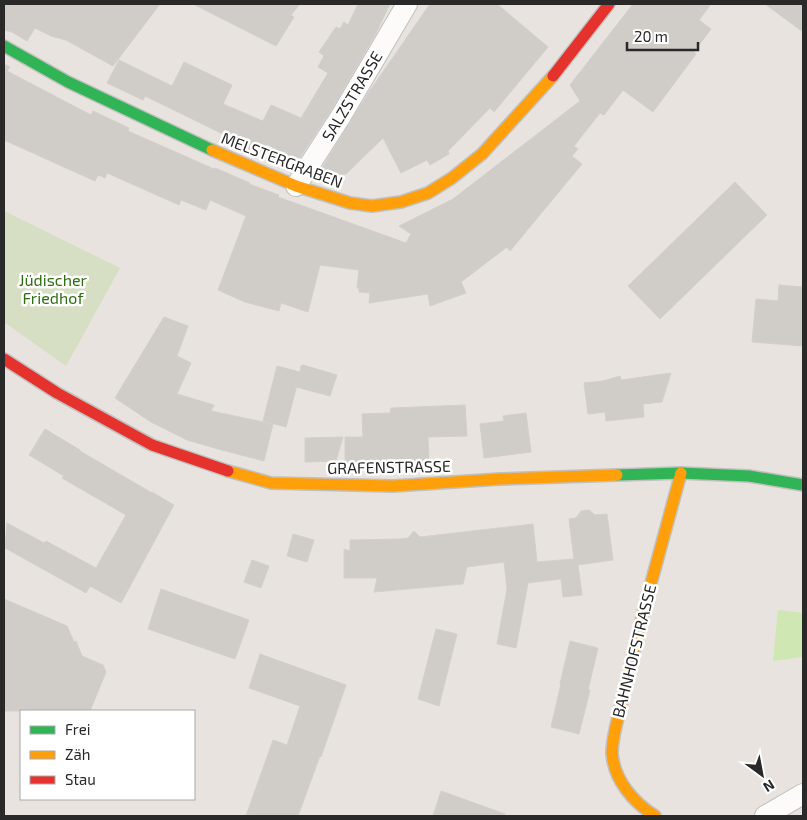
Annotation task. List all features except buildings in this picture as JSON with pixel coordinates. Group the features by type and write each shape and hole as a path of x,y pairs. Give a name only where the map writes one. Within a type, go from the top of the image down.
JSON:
{"street":[{"name":"SALZSTRASSE","path":"296,186 342,116 407,4"},
{"name":"MELSTERGRABEN","path":"4,46 68,82 194,142 296,186 350,203 372,206 401,202 428,193 452,178 482,154 555,74 609,4"},
{"name":"GRAFENSTRASSE","path":"4,359 57,393 152,445 227,471 272,483 393,486 500,479 681,473 749,476 803,485"},
{"name":"BAHNHOFSTRASSE","path":"655,816 635,800 624,786 617,773 612,749 641,621 681,473"},
{"path":"765,816 803,794"}],"green space":[{"name":"Jüdischer Friedhof","path":"4,211 120,268 66,366 4,322"},
{"path":"778,610 803,613 803,657 773,661"}],"traffic: fast":[{"path":"4,46 68,82 212,150"},
{"path":"617,475 681,473 749,476 803,485"}],"traffic: slow":[{"path":"212,150 296,186 350,203 372,206 401,202 428,193 452,178 482,154 553,76"},
{"path":"228,471 271,483 393,486 500,479 617,475"},
{"path":"655,816 632,797 621,781 616,772 612,746 644,609 681,473"}],"traffic: jam":[{"path":"553,76 609,4"},
{"path":"4,359 57,393 152,445 228,471"}]}
